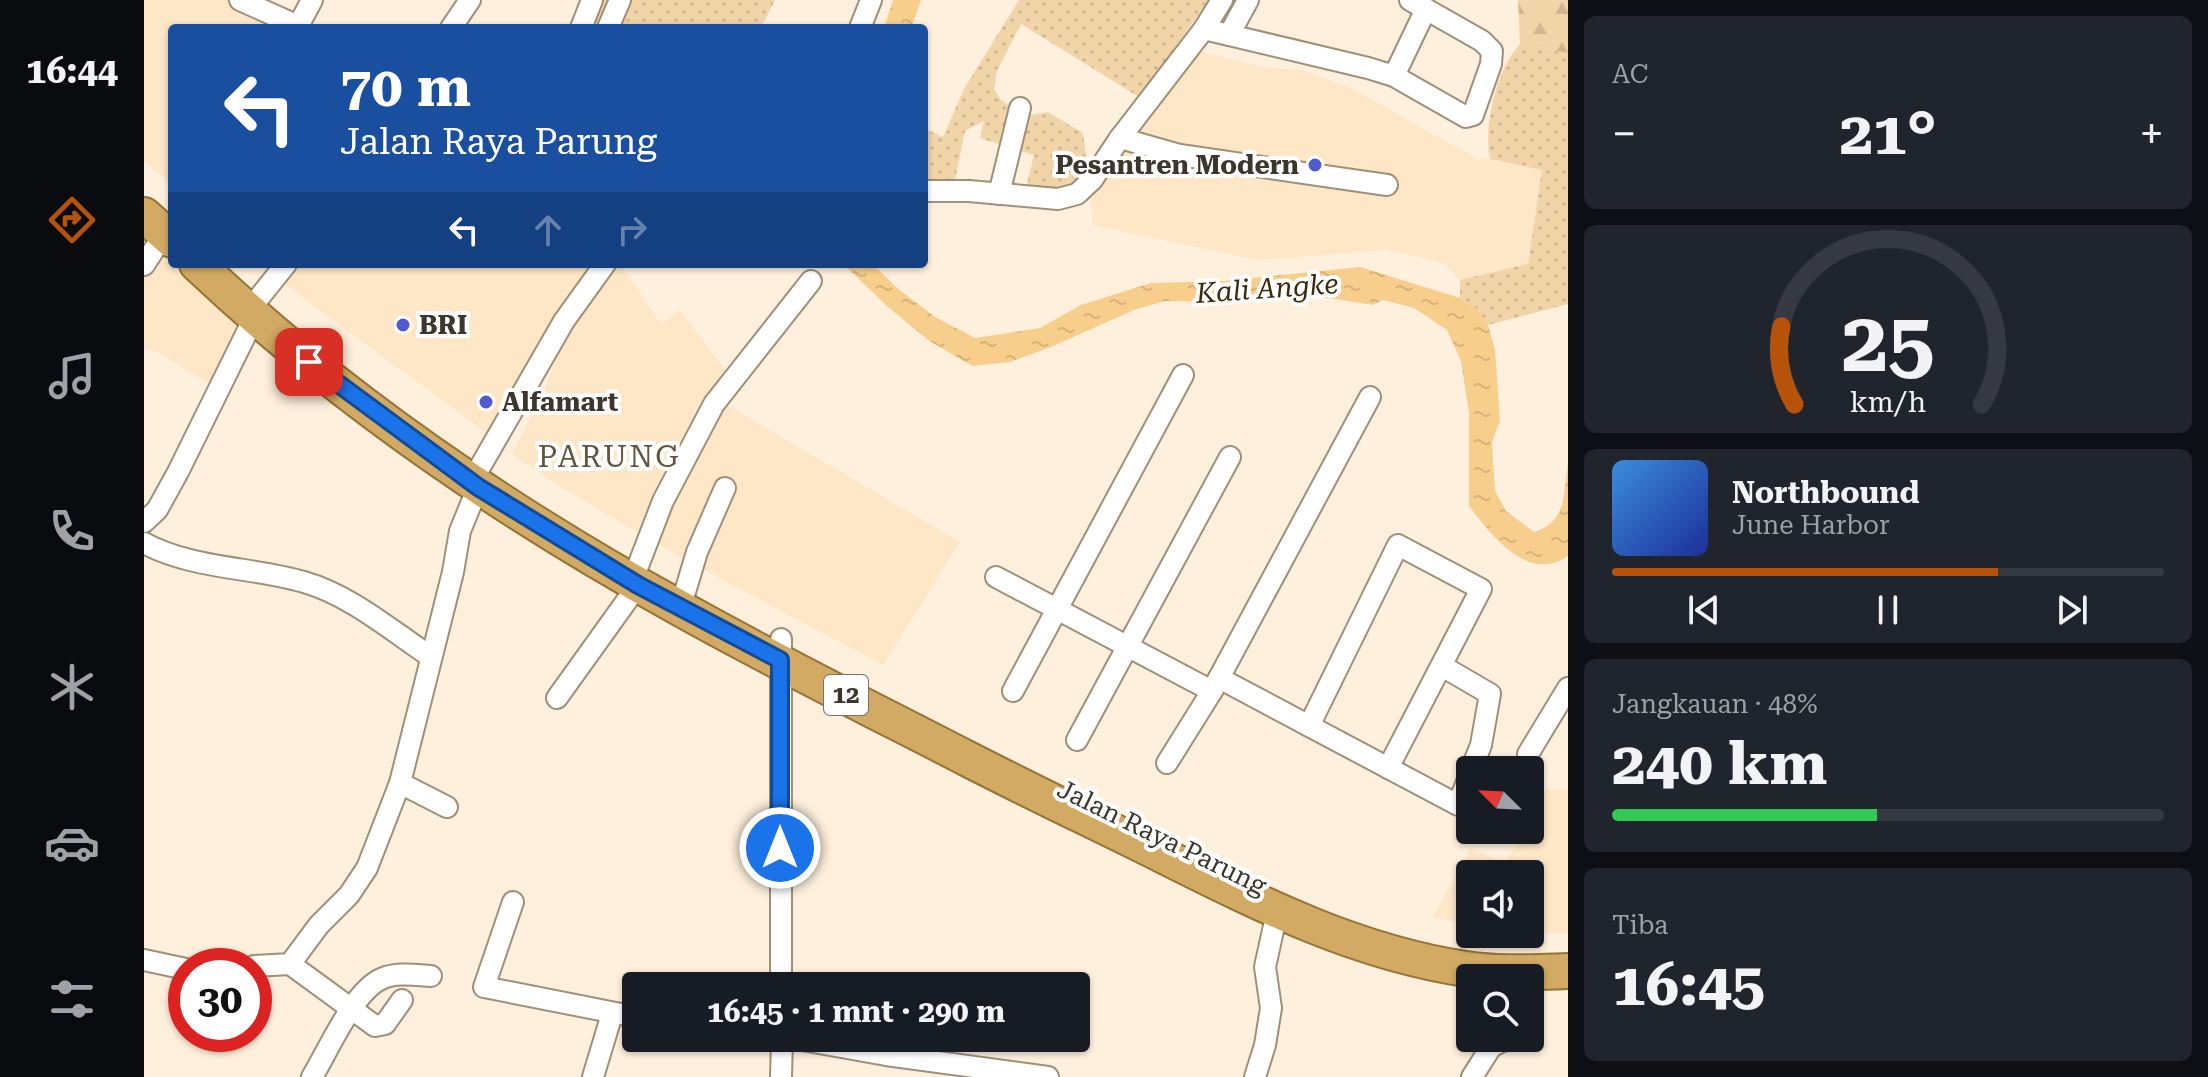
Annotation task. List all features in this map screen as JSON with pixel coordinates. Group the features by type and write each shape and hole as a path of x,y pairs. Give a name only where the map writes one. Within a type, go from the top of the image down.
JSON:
{"highway":[{"path":"144,196 163,227"},
{"name":"Jalan Raya Parung","path":"212,268 396,428 638,575 781,650 904,708 1251,882 1320,919 1351,941 1456,968"},
{"name":"Jalan Raya Parung","path":"638,575 685,592 1019,785 1277,912 1363,926 1437,947 1536,959 1568,957"},
{"name":"Jalan Raya Parung","path":"1544,973 1568,971"}],"street":[{"path":"240,0 291,24"},
{"path":"299,24 312,0"},
{"path":"454,24 470,0"},
{"path":"583,24 592,0"},
{"path":"610,24 620,0"},
{"path":"862,24 871,0"},
{"path":"928,191 1058,199 1077,194 1092,180 1222,0"},
{"path":"1229,35 1248,0"},
{"path":"1204,29 1316,54 1394,76 1466,117 1477,111 1492,51 1482,41 1418,5 1394,76"},
{"path":"999,194 1020,108"},
{"path":"1120,138 1180,155 1387,185"},
{"path":"144,265 163,227"},
{"path":"144,522 157,510 178,472 256,308 283,268"},
{"path":"290,964 319,925 363,877 400,783 453,572 457,542 479,477 564,321 602,268"},
{"path":"557,698 638,575 663,501 714,404 811,281"},
{"path":"1013,691 1183,375"},
{"path":"1167,763 1215,684 1370,397"},
{"path":"1077,740 1230,457"},
{"path":"685,592 697,552 725,488"},
{"path":"144,543 196,560 309,583 340,598 431,657"},
{"path":"1309,726 1398,545 1481,589 1388,768"},
{"path":"996,577 1127,646 1309,726 1456,804"},
{"path":"781,650 781,972"},
{"path":"1442,666 1490,694 1477,756"},
{"path":"1528,754 1568,688"},
{"path":"400,783 447,807"},
{"path":"513,902 484,987 622,1015"},
{"path":"1255,1077 1265,1045 1271,1008 1265,967 1277,912"},
{"path":"144,960 168,965"},
{"path":"272,965 290,964 375,1026 380,1027 402,1000"},
{"path":"312,1077 351,1010 379,980 396,975 431,976"},
{"path":"593,1077 612,1014"},
{"path":"781,1077 782,1052"},
{"path":"869,1052 1048,1077"},
{"path":"1472,1077 1488,1052"}],"shaded area":[{"path":"144,0 259,0 299,14 294,24 168,24 168,182 144,161"},
{"name":"Pesantren Modern","path":"1198,51 1262,67 1302,70 1351,88 1479,160 1484,158 1542,170 1528,264 1460,280 1445,263 1387,250 1257,260 1093,225 1091,200 1121,149"},
{"path":"144,219 168,241 168,268 197,268 254,319 221,391 161,354 144,349"},
{"path":"284,268 593,268 549,326 495,439 276,278"},
{"path":"611,268 624,268 661,324 680,310 729,375 708,394 960,542 883,665 689,562 566,490 512,454 542,396 564,339"},
{"path":"1546,789 1568,790 1568,934 1544,933 1544,860 1507,860 1516,844 1544,844"},
{"path":"1471,848 1496,860 1464,860"},
{"path":"1456,875 1456,922 1433,917"}],"green space":[{"path":"596,0 775,0 763,24 586,24"},
{"path":"1019,0 1209,0 1139,97 1021,24 997,71 994,89 1001,100 1025,116 1048,112 1083,133 1088,172 1070,192 1026,188 1034,155 980,138 984,121 965,131 955,180 928,180 928,130 943,137 964,89"},
{"path":"1518,0 1568,0 1568,53 1520,44"},
{"path":"1520,44 1568,53 1568,304 1488,325 1477,309 1460,298 1460,280 1528,264 1542,170 1490,159 1488,130 1494,98 1505,67"}],"water":[{"path":"893,0 921,0 912,24 885,24"},
{"name":"Kali Angke","path":"1360,267 1460,298 1477,309 1488,325 1495,350 1500,421 1492,442 1495,491 1506,511 1534,532 1553,521 1558,514 1568,464 1568,556 1553,563 1538,564 1524,560 1499,542 1469,506 1469,413 1461,361 1447,330 1414,308 1383,300 1373,305 1303,294 1228,302 1165,301 1134,310 1010,362 972,366 928,340 847,268 877,268 935,317 975,338 1040,328 1081,305 1151,283 1224,281"}],"place":[{"name":"Pesantren Modern","path":"1315,165"},
{"name":"BRI","path":"403,325"},
{"name":"Alfamart","path":"486,402"}],"district":[{"name":"PARUNG","path":"609,457"}],"route":[{"path":"309,362 478,487 678,608 780,660 780,848"}]}
